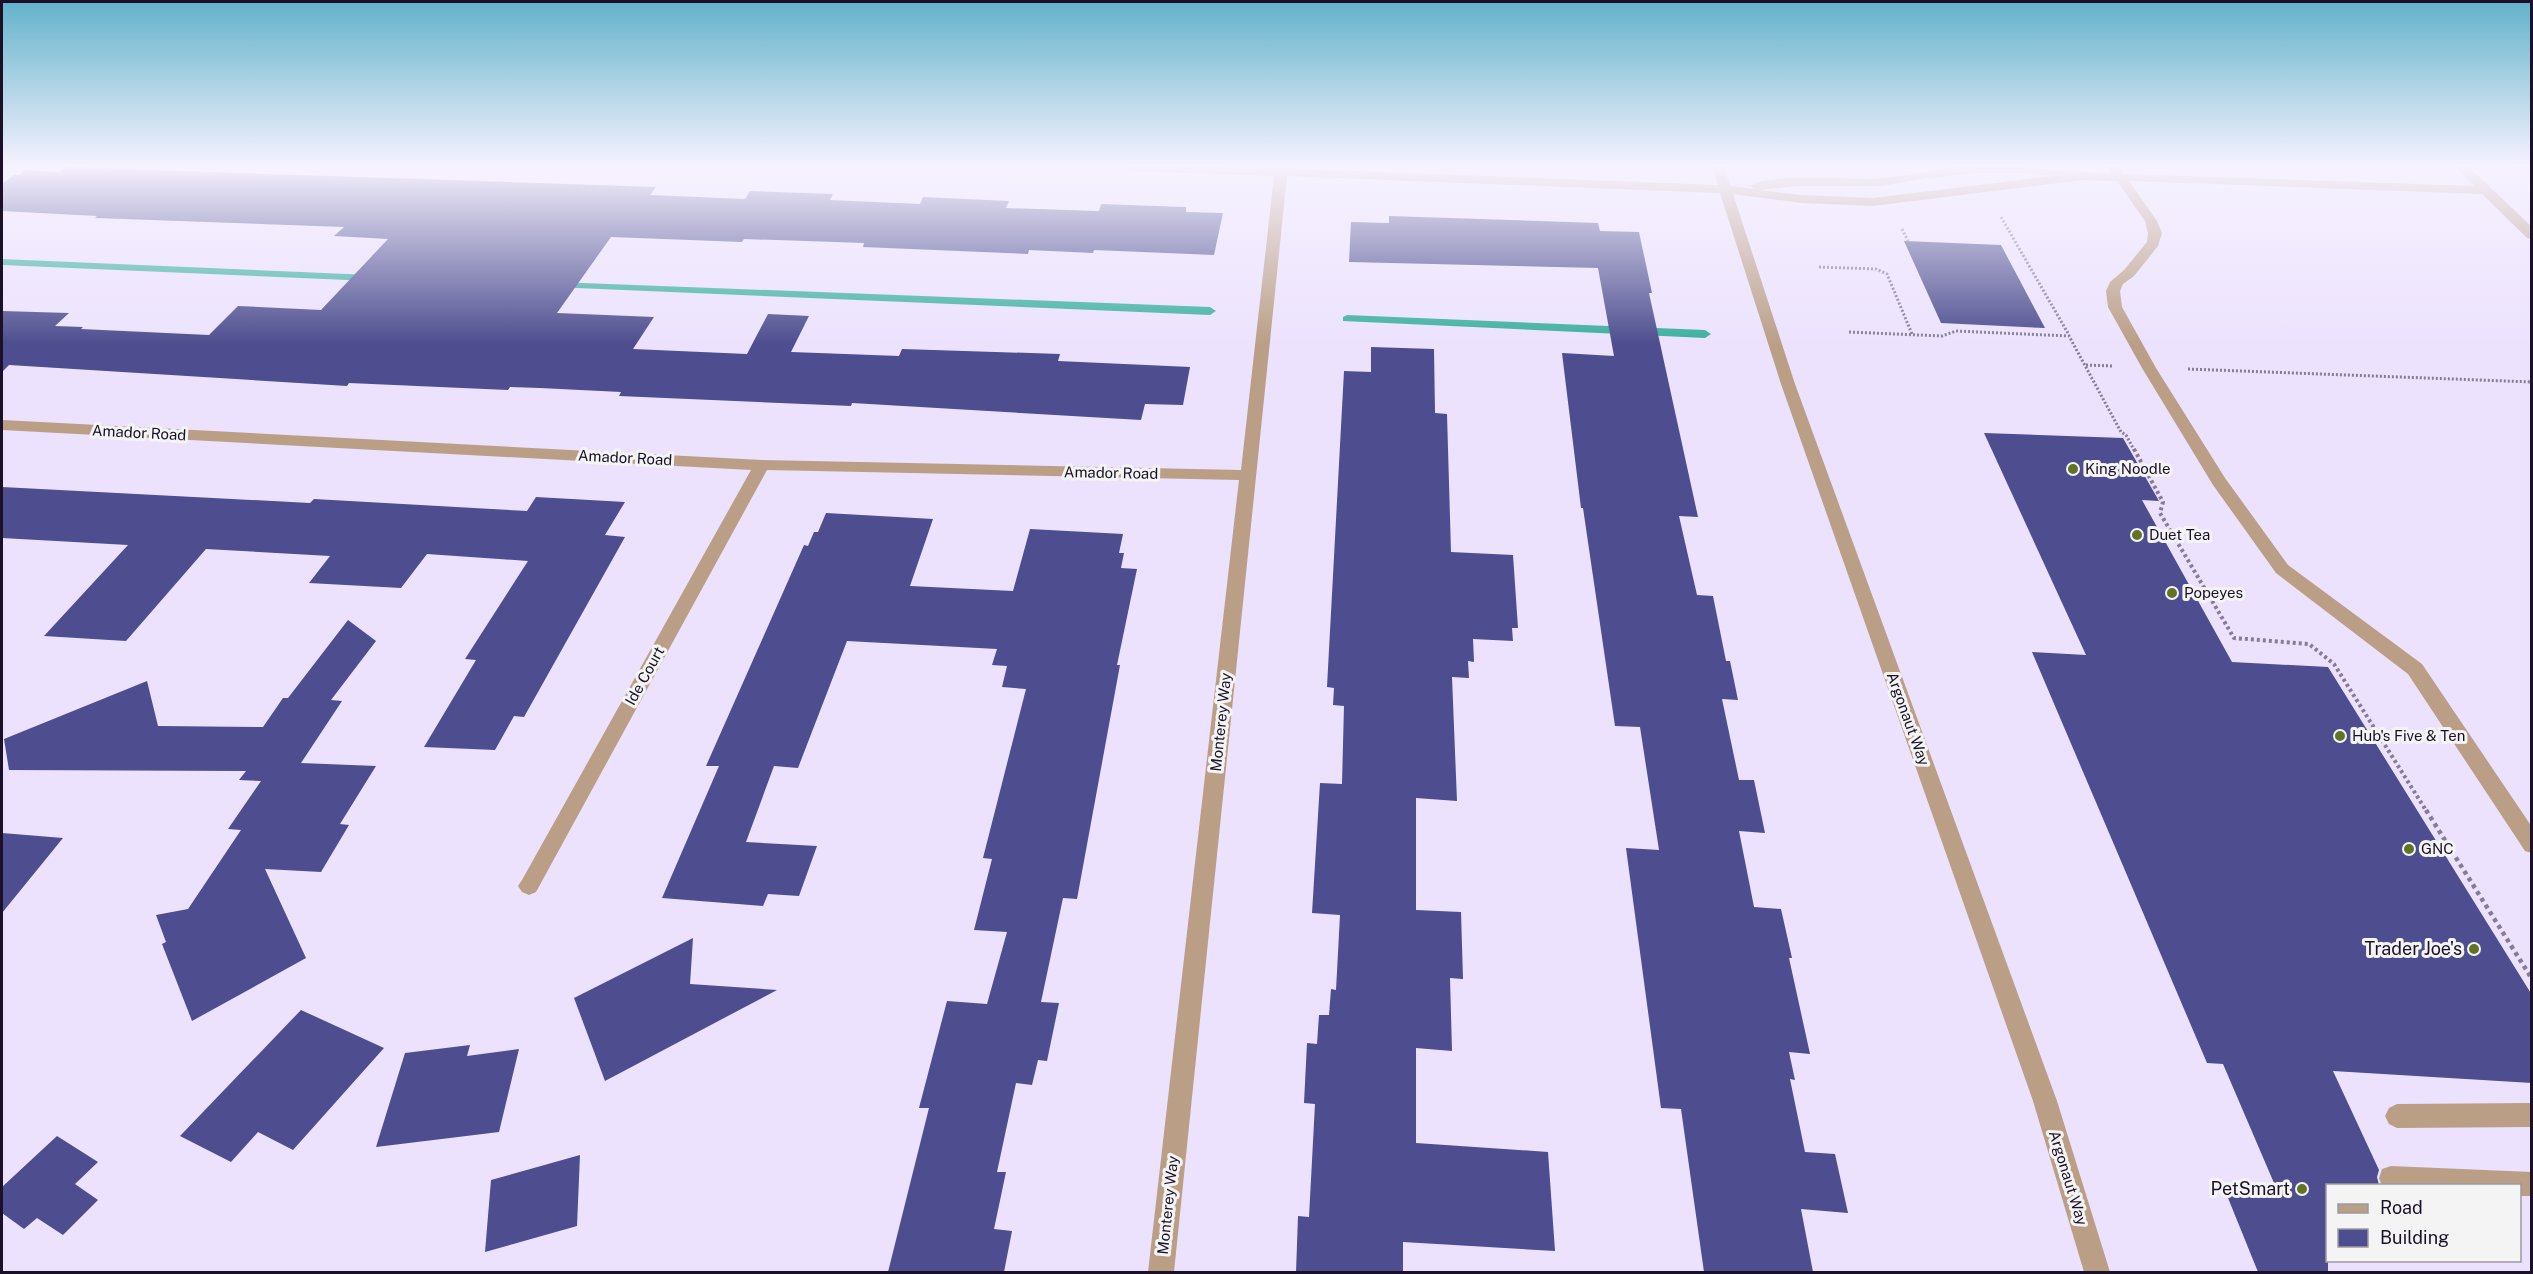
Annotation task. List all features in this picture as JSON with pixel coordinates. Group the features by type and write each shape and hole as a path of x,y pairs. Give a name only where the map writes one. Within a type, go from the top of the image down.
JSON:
{"street":[{"name":"Monterey Way","path":"1161,1272 1275,226"},
{"name":"Argonaut Way","path":"1737,226 1788,384 2045,1101 2097,1272"},
{"path":"2153,226 2155,233 2153,243 2129,273 2117,282 2113,291 2115,307 2149,368 2219,481 2282,569 2415,669 2532,846"},
{"name":"Amador Road","path":"2,425 762,465 1249,476"},
{"name":"Ide Court","path":"529,886 762,465"},
{"path":"2397,1116 2532,1115"},
{"path":"2391,1178 2532,1184"}],"path":[{"path":"2006,226 2086,365 2121,432 2126,435 2163,502 2160,513 2234,638 2309,644 2334,664 2532,979"},
{"path":"1819,267 1876,269 1887,274 1912,334"},
{"path":"1849,332 1941,336 1956,331 2069,336"},
{"path":"2086,365 2532,382"}],"building":[{"path":"329,226 1220,226 1214,255 1094,250 1093,253 1029,250 1028,254 863,247 864,243 744,239 742,242 611,237 557,313 654,317 633,349 747,354 768,314 809,316 791,352 899,356 902,349 1060,354 1058,361 1190,367 1183,405 1145,404 1141,420 852,403 851,406 619,396 621,392 540,388 510,387 508,390 349,383 347,386 9,365 2,372 2,311 69,313 55,326 209,335 238,306 321,310 388,239 334,236 344,227"},
{"path":"1351,226 1599,226 1600,231 1639,232 1652,293 1649,293 1698,517 1679,516 1697,595 1713,596 1726,661 1730,661 1738,700 1722,699 1739,780 1754,780 1765,833 1739,831 1754,907 1781,909 1810,1054 1789,1052 1795,1080 1790,1079 1805,1152 1835,1154 1848,1213 1801,1209 1813,1272 1704,1272 1681,1109 1661,1108 1626,848 1659,850 1640,727 1615,726 1583,508 1581,508 1562,353 1614,356 1598,268 1349,262"},
{"path":"1904,241 2001,245 2045,328 1941,323"},
{"path":"1371,347 1434,349 1435,413 1447,414 1451,552 1513,555 1518,628 1512,628 1513,641 1473,639 1474,662 1468,661 1469,678 1452,677 1457,801 1416,798 1416,910 1461,912 1463,979 1450,978 1452,1051 1416,1048 1416,1143 1548,1152 1555,1251 1403,1242 1403,1272 1296,1272 1298,1216 1309,1217 1315,1104 1304,1103 1307,1043 1317,1044 1319,1015 1329,1015 1331,989 1336,990 1340,915 1312,913 1320,783 1342,784 1344,706 1333,705 1334,688 1327,687 1344,371 1371,372"},
{"path":"1984,433 2123,438 2159,501 2142,500 2232,662 2328,667 2532,995 2532,1083 2333,1071 2379,1170 2377,1177 2379,1184 2326,1184 2328,1272 2258,1272 2226,1193 2280,1197 2223,1064 2207,1063 2032,652 2086,655"},
{"path":"2,487 310,503 314,499 527,511 536,497 625,502 605,535 625,537 524,717 514,716 495,750 424,747 476,660 465,659 528,561 427,554 401,588 309,583 330,556 206,549 126,641 44,636 128,545 2,538"},
{"path":"826,513 933,519 910,586 1013,591 1030,529 1123,534 1119,553 1124,553 1121,568 1137,569 1117,665 1120,665 1077,899 1063,898 1041,1002 1059,1003 1047,1061 1038,1060 1032,1085 1016,1083 997,1172 1006,1172 994,1229 1012,1231 1004,1272 888,1272 929,1108 919,1108 947,1001 987,1004 1007,932 974,930 992,859 983,858 1026,689 1002,687 1007,666 992,665 997,649 847,641 798,768 774,766 746,842 817,846 799,896 768,894 763,906 662,898 719,766 706,766 804,545 808,546 814,532 818,532"},
{"path":"348,620 376,641 331,700 342,701 301,763 376,766 340,824 349,825 321,872 265,869 306,958 192,1021 162,944 166,942 156,915 188,909 241,830 228,829 261,781 239,780 246,771 9,770 4,739 147,681 158,726 263,727 283,698 288,698"},
{"path":"2,833 63,838 2,913"},
{"path":"693,938 690,984 777,990 605,1081 574,998"},
{"path":"301,1010 384,1048 293,1150 258,1132 231,1162 180,1136"},
{"path":"470,1045 467,1056 519,1049 499,1132 376,1147 405,1053"},
{"path":"57,1136 98,1162 75,1184 98,1200 63,1235 37,1218 24,1229 2,1213 2,1187"},
{"path":"580,1155 577,1226 485,1252 491,1180"}],"waterway":[{"path":"2,262 371,278"},
{"path":"557,285 1210,311"},
{"path":"1347,319 1705,334"}],"place":[{"name":"King Noodle","path":"2073,469"},
{"name":"Duet Tea","path":"2137,535"},
{"name":"Popeyes","path":"2172,593"},
{"name":"Hub's Five & Ten","path":"2340,736"},
{"name":"GNC","path":"2409,849"},
{"name":"Trader Joe's","path":"2474,949"},
{"name":"PetSmart","path":"2302,1189"}]}
